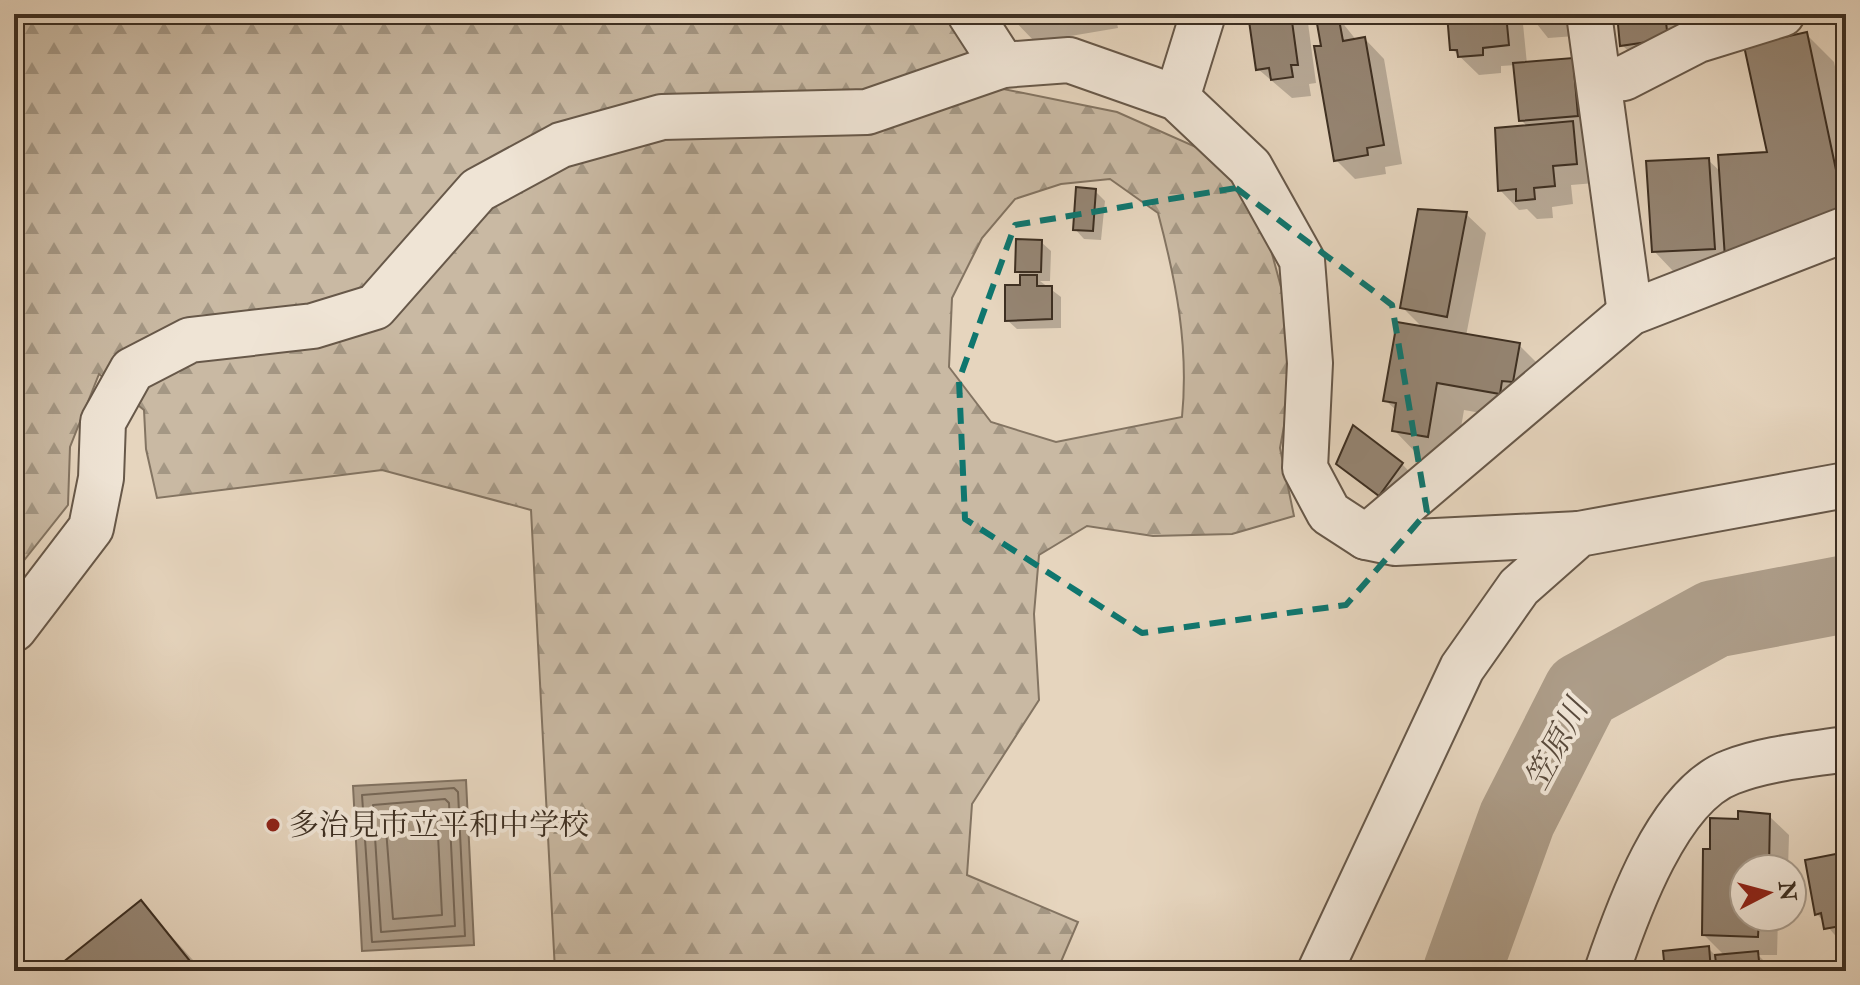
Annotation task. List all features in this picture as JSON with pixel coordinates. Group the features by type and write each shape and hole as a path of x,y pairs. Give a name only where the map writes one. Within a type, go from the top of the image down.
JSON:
{"street":[{"path":"970,14 1003,65"},
{"path":"1177,98 1203,14"},
{"path":"1589,14 1630,313"},
{"path":"1600,80 1624,78 1698,40 1782,14"},
{"path":"14,629 91,528 101,478 103,422 132,370 190,340 313,326 375,307 478,190 561,145 662,117 867,112 1003,65 1069,60 1177,98 1250,167 1302,260 1310,363 1305,468 1329,513 1366,537 1395,543 1579,534 1846,485"},
{"path":"1366,537 1630,313 1846,229"},
{"path":"1320,971 1462,668 1519,587 1579,534"},
{"path":"1607,971 1634,890 1693,796 1728,773 1769,761 1846,749"}],"highlighted area":[{"path":"1236,188 1392,305 1427,512 1346,605 1142,633 965,519 959,380 1015,225"}],"green space":[{"path":"14,14 950,14 984,85 1117,112 1205,151 1261,213 1298,350 1280,448 1294,516 1232,534 1153,536 1087,526 1039,555 1034,614 1039,700 972,804 967,875 1078,922 1057,971 555,971 531,510 382,470 157,498 146,449 144,410 99,374 70,447 68,505 14,573","holes":["1110,179 1158,213 1182,339 1182,417 1056,442 991,422 949,367 952,298 982,238 1015,199 1061,184"]}],"water":[{"path":"466,780 474,945 362,951 353,786"}],"building":[{"path":"1248,14 1291,14 1298,65 1291,65 1293,77 1271,80 1269,68 1256,70"},
{"path":"1338,14 1343,41 1365,37 1384,145 1367,148 1368,155 1334,161 1314,46 1321,46 1316,18"},
{"path":"1447,14 1506,14 1509,45 1483,48 1483,55 1458,57 1457,50 1450,50"},
{"path":"1526,14 1571,14 1571,16 1527,20"},
{"path":"1617,14 1665,14 1668,39 1620,46"},
{"path":"1807,32 1844,208 1725,258 1718,155 1767,152 1744,46"},
{"path":"1573,58 1578,116 1519,121 1513,63"},
{"path":"1573,121 1577,164 1553,166 1555,186 1534,188 1535,199 1516,201 1516,189 1498,191 1495,128"},
{"path":"1709,158 1715,249 1652,252 1646,161"},
{"path":"1076,187 1096,189 1093,231 1073,230"},
{"path":"1418,209 1467,212 1447,317 1400,308"},
{"path":"1016,239 1042,240 1041,272 1015,272"},
{"path":"1020,275 1037,275 1037,286 1052,286 1052,319 1005,321 1005,285 1020,285"},
{"path":"1397,322 1520,343 1513,382 1502,381 1500,394 1437,383 1428,437 1392,431 1396,403 1383,401"},
{"path":"1353,425 1403,463 1379,496 1336,464"},
{"path":"1738,811 1770,814 1769,853 1728,853 1728,933 1758,933 1758,937 1702,935 1703,849 1710,849 1710,818 1738,819"},
{"path":"1846,852 1846,925 1824,929 1821,913 1815,915 1808,859"},
{"path":"141,900 198,971 52,971"},
{"path":"1709,946 1711,971 1665,971 1663,951"},
{"path":"1758,951 1760,971 1717,971 1715,955"}],"waterway":[{"name":"笠原川","path":"1462,971 1517,819 1582,691 1714,619 1846,594"}],"place":[{"name":"多治見市立平和中学校","path":"273,825"}]}
